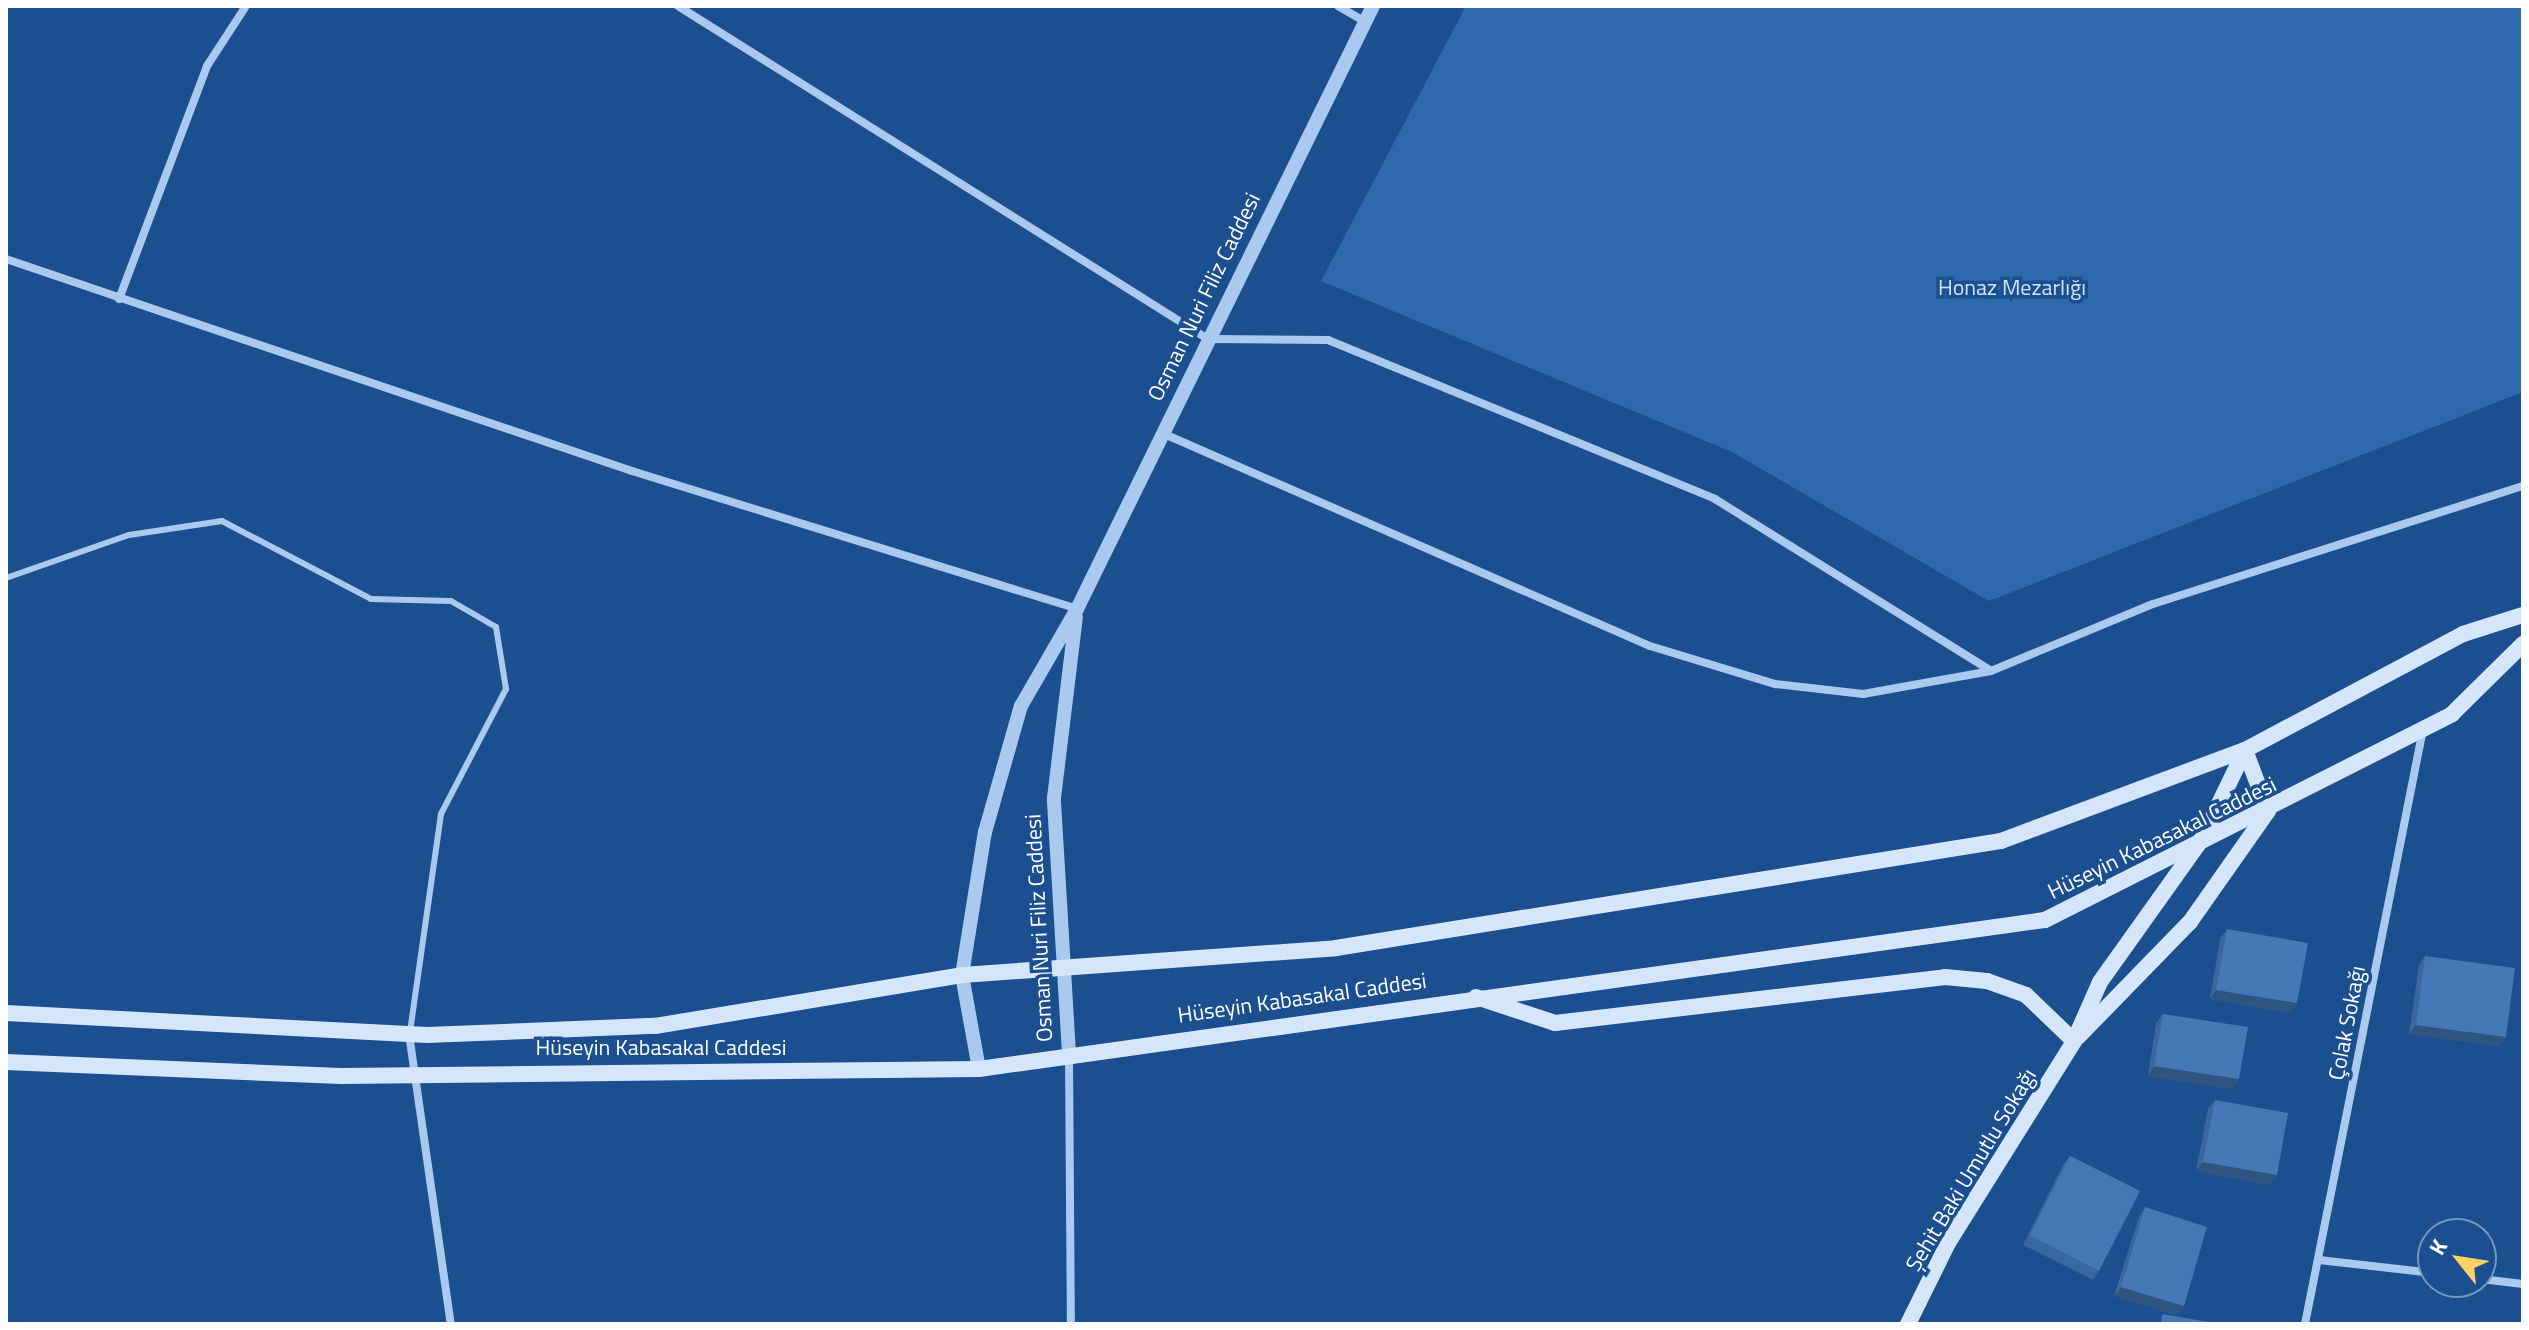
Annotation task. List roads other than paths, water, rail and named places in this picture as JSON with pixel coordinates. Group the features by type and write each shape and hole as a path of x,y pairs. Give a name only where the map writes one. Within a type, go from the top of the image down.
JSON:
{"main road":[{"name":"Hüseyin Kabasakal Caddesi","path":"6,1013 409,1034 655,1026 962,975 1336,948 2001,841 2245,750 2463,634 2523,615"},
{"name":"Hüseyin Kabasakal Caddesi","path":"6,1062 410,1072 979,1069 1471,996 2045,920 2202,839 2268,811 2452,714 2523,644"},
{"path":"2074,1041 2190,922 2268,811 2245,750"},
{"path":"2074,1041 2100,982 2202,839 2245,750"},
{"path":"1471,996 1555,1023 1959,978 2026,995 2074,1041"},
{"name":"Şehit Baki Umutlu Sokağı","path":"1908,1324 1948,1243 2074,1041"}],"street":[{"path":"119,299 207,66 246,6"},
{"path":"678,6 1208,339 1328,340 1715,499 1991,671"},
{"path":"1338,6 1364,21"},
{"name":"Osman Nuri Filiz Caddesi","path":"979,1069 962,975 985,832 1021,706 1077,609 1373,6"},
{"path":"6,259 632,471 1077,609"},
{"path":"1162,433 1650,646 1761,680 1863,694 1991,671 2153,604 2523,486"},
{"name":"Osman Nuri Filiz Caddesi","path":"1069,1054 1054,798 1077,609"},
{"name":"Çolak Sokağı","path":"2305,1324 2423,729"},
{"path":"409,1034 410,1072 451,1324"},
{"path":"1069,1054 1071,1324"},
{"path":"2319,1260 2417,1271"},
{"path":"2497,1281 2523,1284"}],"lane":[{"path":"6,578 129,535 222,521 371,599 451,601 496,627 506,689 441,814 409,1034"}],"park label":[{"name":"Honaz Mezarlığı","path":"2012,288"}]}
